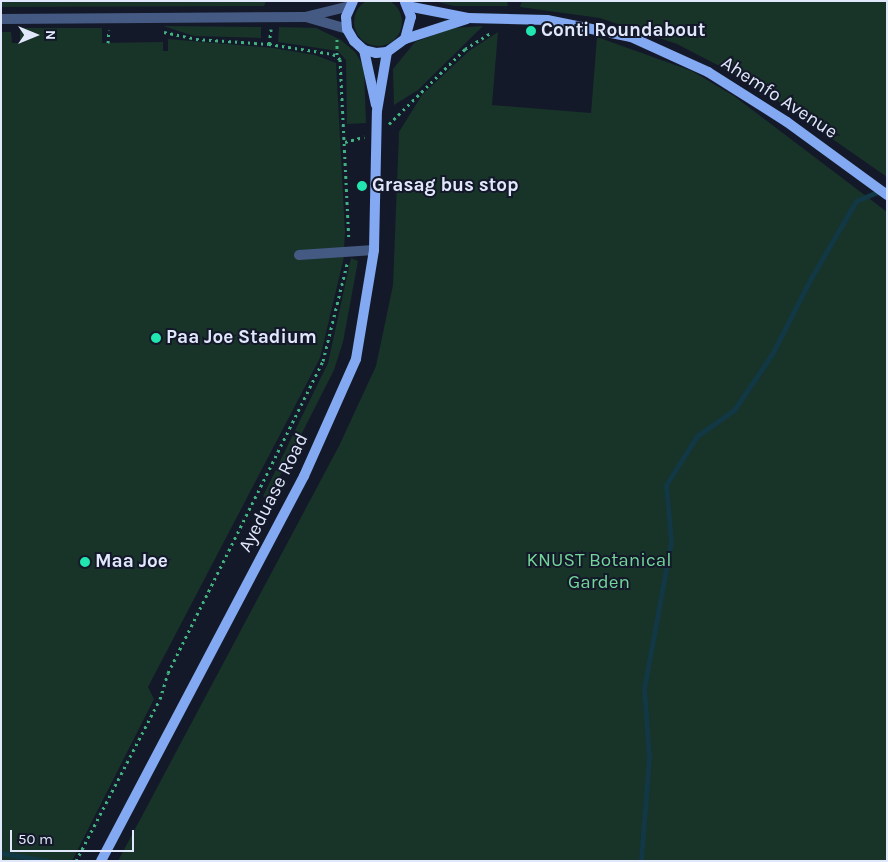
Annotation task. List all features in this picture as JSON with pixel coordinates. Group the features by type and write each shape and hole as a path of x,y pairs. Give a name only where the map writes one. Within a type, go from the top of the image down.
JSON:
{"street":[{"name":"Ahemfo Avenue","path":"406,3 468,18 547,20 598,28 667,53 708,72 779,117 887,195"},
{"path":"1,19 305,17 351,4 348,29 354,41 364,50 387,52 405,39 410,28 406,3"},
{"path":"305,17 348,29"},
{"name":"Ahemfo Avenue","path":"405,39 468,18"},
{"name":"Ayeduase Road","path":"101,861 304,476 356,359 374,250 378,133 377,111 364,50"},
{"name":"Ayeduase Road","path":"377,111 387,52"},
{"path":"299,255 374,250"}],"path":[{"path":"345,142 378,133 405,111 465,49 511,20"},
{"path":"109,30 118,30"},
{"path":"76,861 160,699 168,673 323,360 349,251 342,63 337,55 269,44 181,38 160,31"}],"green space":[{"path":"373,-2 383,-2 395,5 402,17 402,27 395,39 383,46 373,46 365,42 358,35 354,27 354,17 358,9 365,2"},
{"path":"1,1 266,1 264,6 1,7"},
{"path":"434,1 507,1 508,6 454,6"},
{"path":"522,1 887,1 887,177 752,83 677,44 600,18 520,7"},
{"path":"163,26 261,27 261,38 194,36"},
{"path":"483,26 418,90 394,105 393,69 415,42 452,28"},
{"path":"279,27 316,28 341,40 355,52 364,67 366,123 347,124 346,60 338,51 278,42"},
{"name":"Paa Joe Stadium","path":"20,28 102,28 102,43 163,42 163,51 168,51 168,39 273,48 315,55 336,63 345,232 344,250 337,257 344,257 320,358 148,687 154,699 72,861 1,861 1,32 11,32 12,43 26,43 20,42"},
{"name":"KNUST Botanical Garden","path":"498,32 492,105 591,113 597,37 692,71 734,96 887,212 887,861 118,861 339,446 376,366 393,285 399,132 422,95 469,51"},
{"path":"351,258 358,261 343,342 334,370 268,500 263,496 328,363"}],"waterway":[{"path":"641,861 649,758 644,689 671,542 666,485 697,436 734,410 772,354 811,278 856,201 887,188"},
{"path":"1,853 48,861"}],"place":[{"name":"Conti Roundabout","path":"531,31"},
{"name":"Grasag bus stop","path":"362,186"},
{"name":"Paa Joe Stadium","path":"156,338"},
{"name":"Maa Joe","path":"85,562"}]}
